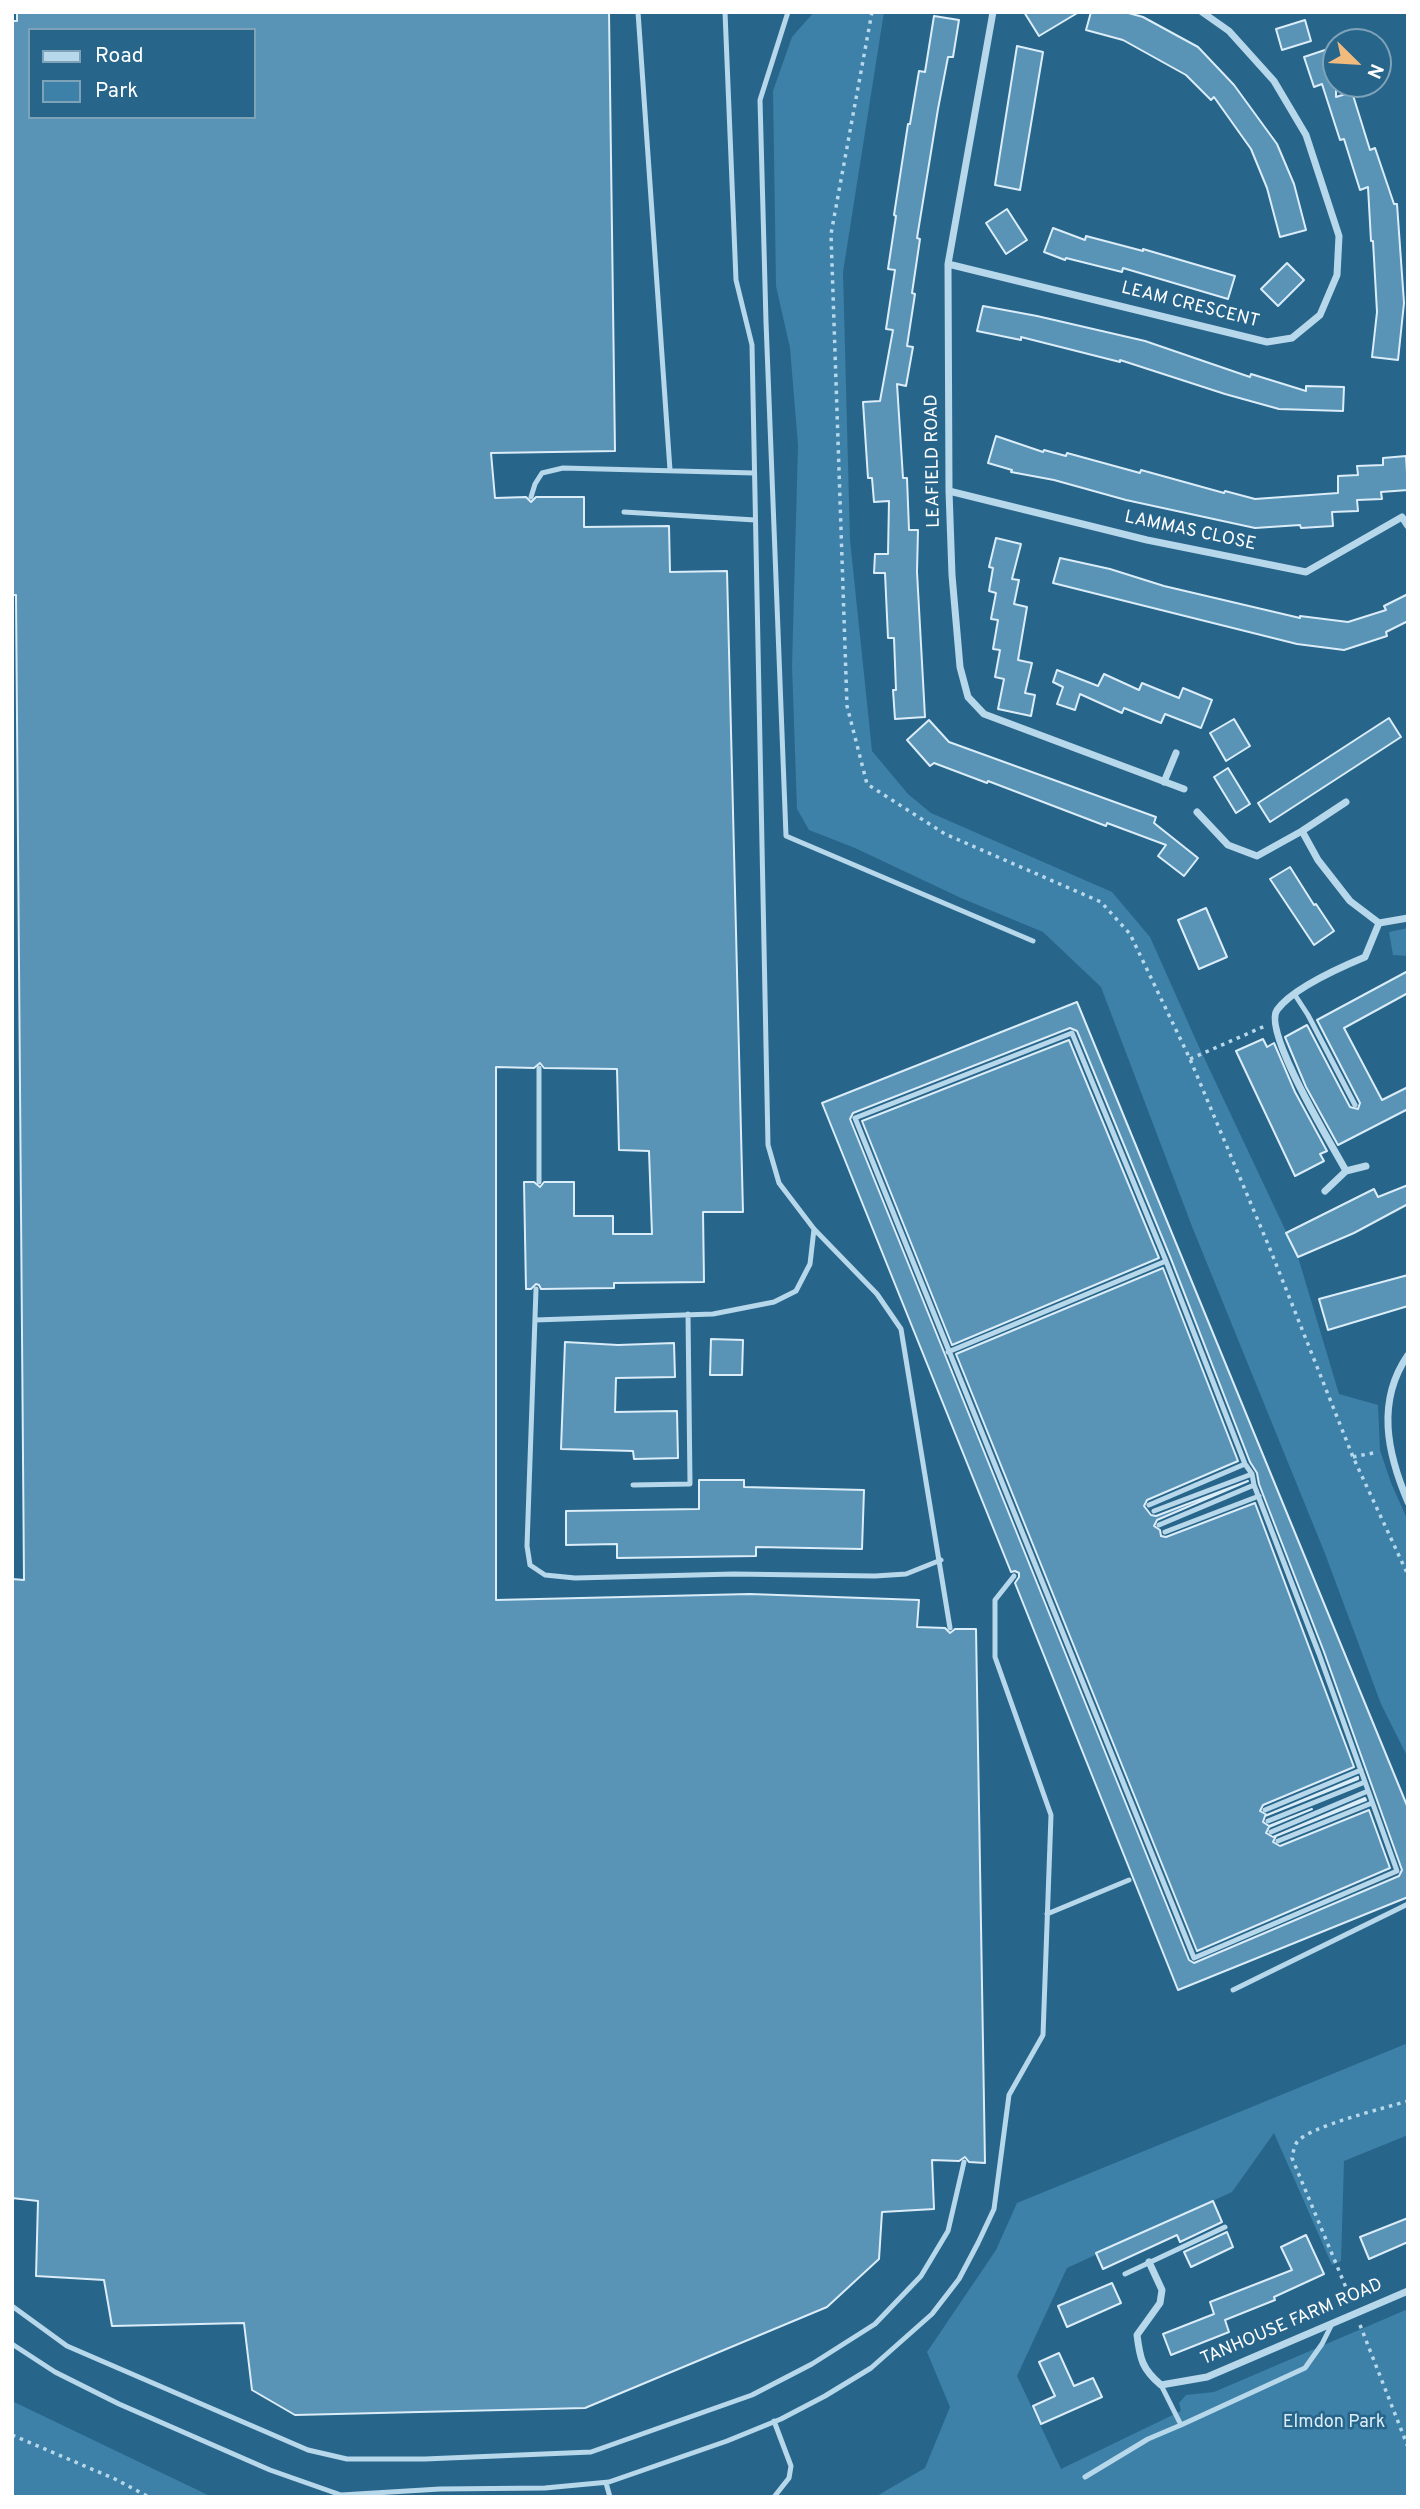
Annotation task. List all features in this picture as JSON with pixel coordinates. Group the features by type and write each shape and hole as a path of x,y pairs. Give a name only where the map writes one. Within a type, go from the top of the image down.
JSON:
{"street":[{"name":"LEAFIELD ROAD","path":"993,12 948,264 952,575 958,654 968,697 984,714 1184,789"},
{"name":"LEAM CRESCENT","path":"948,264 1267,342 1292,338 1320,315 1337,275 1339,236 1306,135 1274,81 1229,31 1202,12"},
{"name":"LAMMAS CLOSE","path":"949,491 1147,540 1306,572 1402,517 1408,526"},
{"path":"1164,782 1176,752"},
{"path":"1197,812 1228,845 1257,856 1346,802"},
{"path":"1302,831 1318,860 1350,901 1379,923 1408,918"},
{"path":"1346,1171 1291,1071 1273,1022 1277,1010 1294,995 1325,974 1365,957 1379,923"},
{"path":"1325,1191 1346,1171 1366,1166"},
{"path":"1408,1355 1397,1371 1386,1415 1390,1449 1408,1502"},
{"path":"1149,2262 1162,2290 1160,2304 1138,2335 1139,2356 1148,2373 1161,2385"},
{"name":"TANHOUSE FARM ROAD","path":"1161,2385 1207,2377 1408,2291"}],"lane":[{"path":"638,12 670,470"},
{"path":"725,12 736,281 752,345 768,1145 779,1183 814,1229 877,1294 901,1329 932,1524 941,1560 950,1629"},
{"path":"788,12 760,100 786,836 1032,941"},
{"path":"531,497 542,473 563,468 754,473"},
{"path":"624,512 755,520"},
{"path":"1294,995 1308,1015 1355,1105"},
{"path":"1072,1033 1166,1261 1245,1464 1252,1474 1396,1871 1194,1958 855,1118 1072,1033"},
{"path":"539,1068 539,1182"},
{"path":"534,1320 713,1314 774,1302 796,1291 810,1264 814,1229"},
{"path":"948,1352 1166,1261"},
{"path":"536,1289 527,1546 530,1565 545,1575 575,1578 734,1573 875,1576 906,1574 941,1560"},
{"path":"633,1485 690,1484 688,1314"},
{"path":"1149,1505 1245,1464"},
{"path":"1154,1511 1252,1474"},
{"path":"1159,1525 1254,1485"},
{"path":"1164,1532 1259,1496"},
{"path":"12,2344 55,2372 119,2404 270,2470 341,2495 440,2489 545,2488 606,2483 727,2441 774,2421 825,2396 871,2368 933,2314 959,2279 978,2243 994,2209 1009,2095 1043,2035 1051,1815 995,1657 995,1600 1014,1576"},
{"path":"1265,1810 1361,1770"},
{"path":"1268,1821 1365,1782"},
{"path":"1272,1832 1368,1791"},
{"path":"1278,1841 1372,1802"},
{"path":"1047,1914 1129,1880"},
{"path":"1233,1990 1408,1904"},
{"path":"12,2306 67,2346 309,2450 347,2459 425,2459 591,2452 752,2395 812,2364 876,2324 921,2276 948,2231 964,2162"},
{"path":"1125,2274 1225,2227"},
{"path":"1085,2477 1148,2440 1305,2368 1332,2324"},
{"path":"1161,2385 1181,2426"},
{"path":"774,2421 791,2466 789,2478 774,2497"},
{"path":"606,2483 610,2497"}],"path":[{"path":"872,12 831,234 847,706 867,784 945,834 1101,902 1130,934 1190,1059 1353,1457 1408,1574"},
{"path":"1190,1059 1273,1022"},
{"path":"1353,1457 1390,1449"},
{"path":"1408,2101 1304,2135 1295,2144 1292,2158 1358,2314 1408,2447"},
{"path":"12,2435 115,2479 149,2497"}],"green space":[{"path":"814,12 884,12 843,272 850,540 872,751 908,794 931,813 1112,892 1150,937 1298,1257 1339,1394 1378,1405 1380,1450 1408,1521 1408,1758 1381,1704 1324,1551 1193,1229 1101,987 1043,932 809,830 797,809 792,666 798,445 790,348 776,286 773,91 792,37"},
{"path":"1408,928 1408,956 1393,955 1389,932"},
{"name":"Elmdon Park","path":"1408,2043 1408,2135 1344,2161 1341,2261 1332,2265 1274,2133 1232,2192 1067,2268 1017,2376 1061,2469 1181,2411 1179,2403 1186,2395 1214,2392 1408,2309 1408,2497 875,2497 925,2468 950,2407 927,2352 996,2250 1017,2203"},
{"path":"12,2401 212,2497 12,2497"}],"building":[{"path":"17,12 609,12 615,451 491,453 495,498 526,497 531,502 536,497 584,497 584,527 669,526 670,572 727,571 743,1212 703,1212 704,1282 614,1283 614,1288 541,1289 536,1284 531,1289 526,1289 524,1182 534,1182 540,1187 544,1182 574,1182 574,1216 613,1216 613,1234 652,1234 649,1151 619,1150 617,1069 544,1068 540,1063 534,1068 496,1067 496,1600 750,1594 919,1600 917,1627 945,1628 950,1633 955,1629 976,1629 985,2163 969,2162 965,2157 959,2161 932,2160 934,2209 882,2212 879,2259 827,2307 585,2408 295,2415 252,2390 244,2323 112,2326 104,2280 36,2276 38,2201 12,2198 12,1579 24,1580 16,595 12,595 12,21 17,21"},
{"path":"1024,12 1079,12 1039,36"},
{"path":"1091,12 1125,12 1143,17 1198,47 1234,85 1277,144 1294,184 1306,230 1280,237 1267,188 1251,149 1214,97 1211,100 1186,75 1123,40 1086,30"},
{"path":"934,16 959,20 953,57 948,57 917,238 920,239 912,293 915,294 907,346 913,347 906,386 897,384 903,478 907,478 909,530 918,530 917,572 925,717 895,719 894,638 888,638 885,573 874,573 875,554 888,554 889,501 874,502 872,478 868,478 863,402 880,401 893,330 886,329 895,270 888,269 894,215 908,124 919,71 925,72"},
{"path":"1305,20 1311,41 1282,50 1276,29"},
{"path":"1017,46 1043,52 1020,190 995,185"},
{"path":"1322,51 1322,84 1314,87 1304,57"},
{"path":"1326,98 1354,98 1370,150 1375,148 1394,204 1397,204 1404,303 1398,360 1372,357 1377,312 1368,187 1360,190 1344,139 1340,140"},
{"path":"1007,209 1027,240 1006,254 986,223"},
{"path":"1053,228 1085,240 1086,236 1143,249 1235,276 1228,299 1123,268 1122,272 1066,258 1065,260 1044,252"},
{"path":"1287,263 1304,280 1278,306 1261,289"},
{"path":"983,306 1145,341 1250,377 1251,374 1306,391 1306,386 1344,387 1343,411 1279,409 1120,360 1021,337 1021,340 977,331"},
{"path":"996,436 1043,452 1044,450 1066,456 1067,453 1255,499 1338,493 1338,476 1358,475 1357,466 1383,465 1383,458 1406,456 1408,490 1381,492 1382,499 1357,500 1358,511 1332,512 1333,526 1255,528 1011,472 1012,470 988,463"},
{"path":"996,538 1021,544 1012,579 1019,580 1014,604 1027,607 1018,660 1032,663 1025,693 1035,695 1031,716 998,709 1004,679 995,677 1000,650 993,649 998,620 991,619 996,593 989,591 993,568 989,567"},
{"path":"1060,558 1300,618 1348,622 1386,610 1384,606 1408,594 1408,621 1386,632 1387,636 1344,650 1297,644 1053,583"},
{"path":"1057,670 1098,686 1104,674 1139,690 1142,683 1179,698 1183,688 1212,700 1201,728 1165,714 1161,723 1124,708 1122,713 1080,694 1075,710 1057,704 1063,687 1053,682"},
{"path":"1389,718 1401,737 1270,822 1258,803"},
{"path":"1234,719 1250,746 1226,761 1210,733"},
{"path":"929,720 949,742 1156,817 1154,823 1198,858 1184,876 1158,856 1166,845 1107,823 1106,826 988,781 987,783 934,763 930,766 907,740"},
{"path":"1228,768 1250,804 1236,813 1214,777"},
{"path":"1290,867 1334,931 1314,945 1270,879"},
{"path":"1206,908 1227,957 1199,969 1178,920"},
{"path":"1408,971 1408,993 1344,1028 1382,1100 1408,1087 1408,1109 1338,1145 1306,1087 1285,1037 1307,1025 1350,1107 1358,1109 1360,1103 1317,1020"},
{"path":"1077,1002 1408,1808 1408,1897 1178,1990 1015,1583 1019,1573 1011,1572 822,1103","holes":["1070,1028 1077,1031 1171,1259 1250,1462 1257,1473 1402,1870 1399,1876 1194,1963 1189,1960 850,1119 853,1113"]},
{"path":"1263,1039 1267,1047 1274,1043 1295,1092 1327,1151 1320,1154 1324,1161 1295,1176 1236,1051"},
{"path":"1069,1040 1159,1258 952,1345 862,1121"},
{"path":"1408,1185 1408,1204 1354,1233 1298,1257 1286,1233 1374,1189 1378,1197"},
{"path":"1163,1268 1238,1461 1147,1500 1144,1506 1151,1515 1156,1516 1248,1481 1157,1520 1154,1526 1160,1530 1161,1536 1166,1537 1255,1503 1354,1767 1263,1805 1260,1811 1267,1815 1358,1777 1265,1816 1263,1822 1269,1826 1312,1809 1269,1827 1266,1833 1273,1837 1365,1798 1366,1800 1276,1836 1273,1842 1280,1846 1369,1810 1390,1868 1197,1951 956,1354"},
{"path":"1408,1275 1408,1306 1328,1330 1319,1299"},
{"path":"711,1339 743,1340 742,1375 710,1375"},
{"path":"565,1342 618,1345 674,1343 675,1377 616,1378 615,1412 677,1411 678,1458 634,1459 633,1451 561,1449"},
{"path":"699,1480 744,1480 744,1487 864,1490 862,1549 756,1547 756,1556 617,1558 617,1544 566,1545 566,1511 699,1509"},
{"path":"1213,2201 1222,2222 1180,2242 1177,2235 1103,2269 1096,2253"},
{"path":"1408,2218 1408,2242 1369,2259 1360,2237"},
{"path":"1227,2232 1233,2247 1191,2267 1184,2252"},
{"path":"1306,2235 1324,2274 1274,2297 1275,2300 1225,2320 1229,2332 1171,2355 1163,2334 1214,2314 1210,2302 1292,2270 1281,2247"},
{"path":"1112,2283 1121,2303 1067,2327 1058,2306"},
{"path":"1059,2353 1074,2386 1093,2378 1102,2397 1041,2424 1033,2406 1055,2396 1039,2362"}]}
